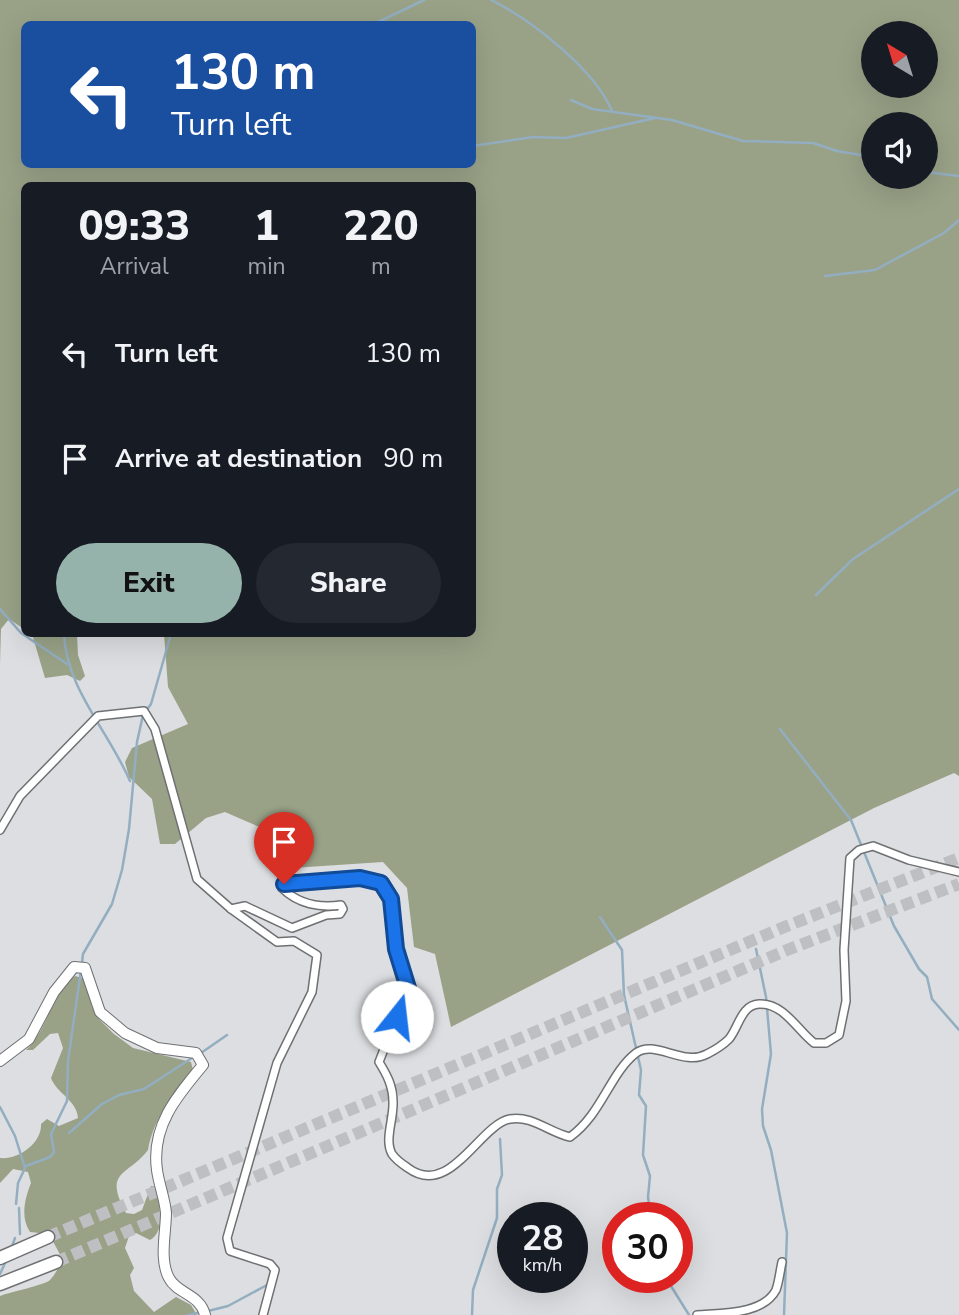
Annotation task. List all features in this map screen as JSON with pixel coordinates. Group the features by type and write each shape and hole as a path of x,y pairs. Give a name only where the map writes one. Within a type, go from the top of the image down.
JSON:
{"highway":[{"path":"0,1258 48,1237"},
{"path":"0,1284 56,1262"}],"street":[{"path":"0,830 20,796 98,716 131,710 146,714 163,754 197,879 231,909 277,942 294,941 317,955 312,992 277,1063 227,1238 230,1251 275,1269 263,1315"},
{"path":"231,909 245,906 292,928 326,915 340,914 343,909 341,905 323,908 308,903 290,895 282,888 284,884 360,878 381,883 391,899 396,949 408,988 379,1062 390,1082 393,1101 388,1142 396,1160 413,1172 425,1175 459,1163 497,1124 512,1119 527,1120 542,1125 554,1134 570,1137 604,1100 627,1061 639,1051 651,1049 688,1060 705,1056 730,1038 745,1010 755,1004 768,1004 782,1012 814,1043 826,1043 839,1035 845,1018 844,950 850,858 859,850 873,846 892,851 909,860 959,873"},
{"path":"0,1060 29,1039 67,973 81,968 100,1012 125,1033 157,1048 195,1053 203,1065 163,1120 156,1139 157,1170 166,1209 164,1263 169,1279 199,1301 205,1315"},
{"path":"697,1315 738,1312 757,1307 775,1292 782,1262"}],"green space":[{"path":"0,0 959,0 959,776 954,773 874,808 451,1027 435,954 414,947 407,888 383,862 292,868 264,829 225,812 206,818 175,844 160,844 152,799 129,777 125,762 132,748 188,724 168,687 164,637 476,637 476,182 21,182 21,627 9,619 1,629 0,664"},
{"path":"33,637 77,637 78,655 85,676 80,681 67,675 45,678"},
{"path":"75,976 85,979 92,1007 114,1034 133,1048 191,1062 193,1070 159,1117 148,1150 120,1176 117,1189 126,1213 134,1214 142,1210 151,1186 156,1186 160,1223 155,1236 150,1240 136,1233 129,1236 125,1248 134,1268 130,1275 134,1291 154,1312 176,1297 191,1305 197,1315 0,1315 0,1296 47,1282 54,1276 63,1260 49,1234 30,1232 27,1226 24,1208 31,1183 28,1172 13,1169 0,1183 0,1158 14,1156 28,1149 38,1138 41,1124 47,1119 59,1126 78,1118 74,1106 51,1078 63,1048 58,1033 50,1034 33,1050 26,1050 40,1032 60,992"}],"waterway":[{"path":"380,21 424,0"},
{"path":"491,0 543,33 577,63 604,95 612,111"},
{"path":"571,100 592,109 672,120 743,141 813,143 861,155"},
{"path":"476,145 533,137 566,138 655,118"},
{"path":"938,173 959,176"},
{"path":"825,276 875,270 944,233 959,220"},
{"path":"816,595 853,559 959,489"},
{"path":"0,609 21,633"},
{"path":"27,637 67,664"},
{"path":"64,637 72,673 80,691 130,781"},
{"path":"82,963 83,954 112,904 122,870 129,829 137,742 143,715 151,704 170,637"},
{"path":"780,729 851,820 894,926 919,969 927,977 932,999 959,1030"},
{"path":"600,917 622,950 624,995 641,1070 639,1095 646,1106 643,1155 650,1176 649,1202"},
{"path":"756,949 766,997 771,1054 762,1109 763,1126 771,1150 787,1233 784,1315"},
{"path":"16,1204 18,1183 26,1166 50,1157 54,1152 51,1134 67,1101 68,1061 81,970"},
{"path":"201,1053 227,1035"},
{"path":"69,1133 102,1104 119,1095 144,1089 195,1056"},
{"path":"0,1107 15,1136 25,1168"},
{"path":"472,1315 473,1290 497,1218 497,1189 502,1175 500,1139"},
{"path":"19,1208 20,1234"},
{"path":"11,1249 15,1238"},
{"path":"0,1274 6,1261"},
{"path":"208,1311 228,1306 267,1285"},
{"path":"675,1293 689,1315"},
{"path":"188,1315 202,1312"}],"tunnel":[{"path":"48,1237 782,928 959,858"},
{"path":"56,1262 787,950 959,884"}],"route":[{"path":"284,884 339,882 360,878 381,883 391,899 396,949 408,988 397,1017"}]}
